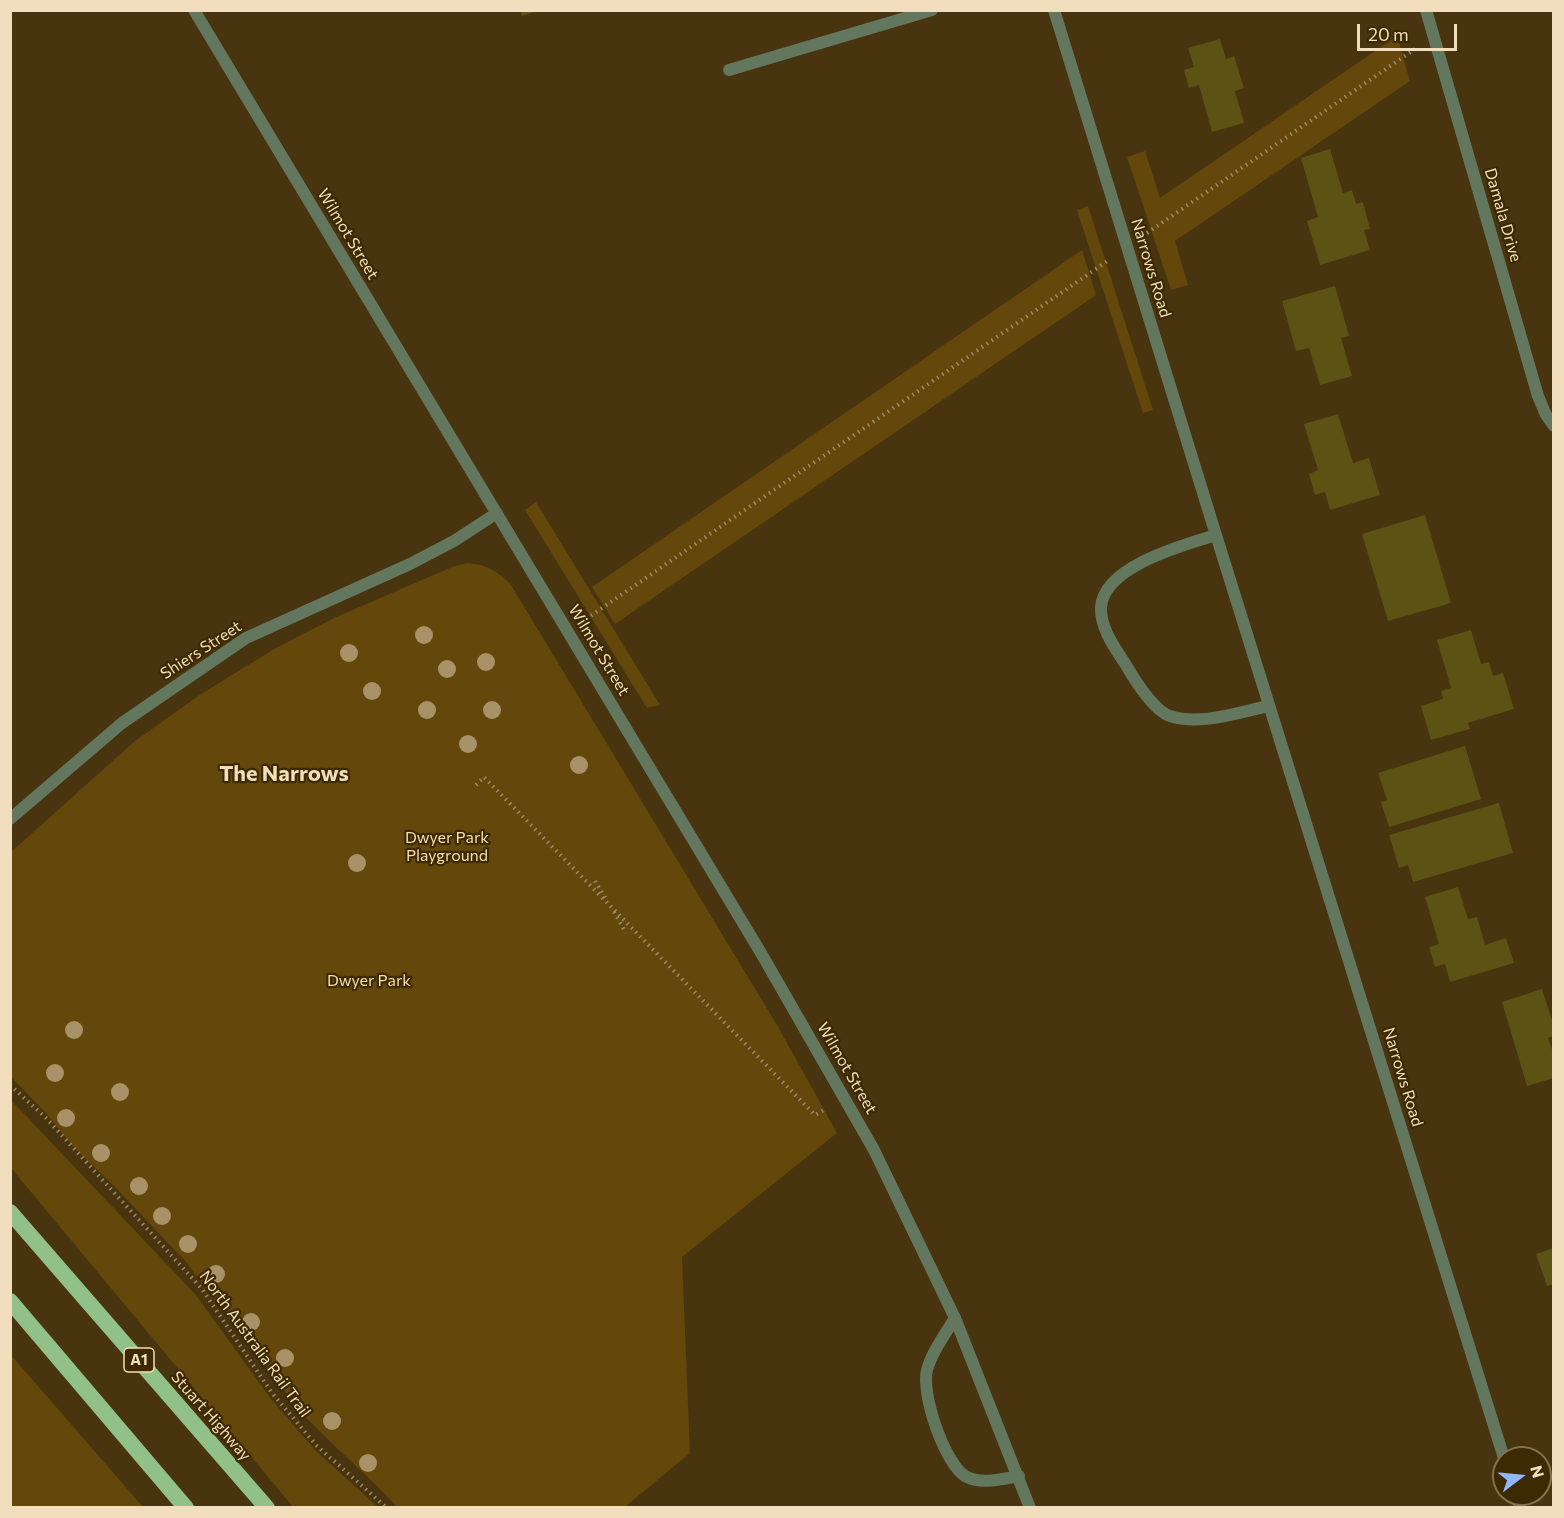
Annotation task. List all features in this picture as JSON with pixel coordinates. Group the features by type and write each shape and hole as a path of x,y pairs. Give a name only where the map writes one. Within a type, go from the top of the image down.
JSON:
{"highway":[{"name":"Stuart Highway","path":"10,1212 267,1508"},
{"path":"10,1301 186,1508"}],"street":[{"name":"Wilmot Street","path":"194,10 755,943 845,1098 874,1150 955,1318 1030,1508"},
{"path":"729,70 932,10"},
{"name":"Narrows Road","path":"1054,10 1500,1446"},
{"name":"Damala Drive","path":"1426,10 1538,396 1546,415 1554,426"},
{"name":"Shiers Street","path":"10,819 122,723 246,638 410,564 454,541 496,513"},
{"path":"1216,535 1159,553 1130,568 1109,587 1101,606 1104,627 1143,693 1168,716 1193,719 1220,717 1269,706"},
{"path":"955,1318 927,1371 926,1382 930,1404 941,1441 951,1461 965,1476 979,1481 1019,1476"}],"path":[{"path":"1148,232 1415,49 1436,43"},
{"path":"590,617 1101,265"},
{"path":"476,785 484,777 815,1115 845,1098"},
{"path":"595,881 626,933"},
{"name":"North Australia Rail Trail","path":"10,1085 46,1118 202,1289 272,1394 317,1446 387,1508"}],"green space":[{"path":"1397,36 1410,81 1175,241 1188,285 1171,290 1127,157 1145,151 1160,198"},
{"path":"1088,206 1153,410 1143,413 1077,210"},
{"path":"1082,250 1096,295 615,624 592,587"},
{"path":"536,502 660,705 647,708 525,510"},
{"name":"Dwyer Park","path":"467,563 491,569 511,585 777,1025 837,1133 682,1257 690,1453 625,1507 397,1507 299,1410 186,1262 114,1186 75,1149 45,1112 11,1077 11,852 135,741 201,694 276,648 334,618 452,567"},
{"path":"11,1100 196,1295 271,1399 315,1450 378,1507 293,1507 11,1168"},
{"path":"11,1355 143,1507 11,1507"}],"building":[{"path":"520,10 537,10 537,11 522,16"},
{"path":"1220,39 1226,59 1234,56 1244,88 1235,91 1244,123 1212,132 1199,85 1189,88 1184,70 1194,67 1188,48"},
{"path":"1330,149 1343,193 1352,190 1356,204 1363,202 1370,229 1364,230 1370,250 1320,265 1307,221 1318,217 1301,158"},
{"path":"1335,286 1349,336 1341,338 1352,376 1320,385 1309,348 1296,351 1282,301"},
{"path":"1338,414 1353,463 1369,458 1380,495 1330,510 1325,492 1315,495 1309,474 1318,470 1304,424"},
{"path":"1425,515 1451,603 1388,621 1362,534"},
{"path":"1471,630 1481,664 1489,662 1493,676 1503,673 1514,709 1468,723 1470,729 1431,740 1421,706 1443,699 1441,691 1451,688 1437,640"},
{"path":"1465,746 1481,799 1389,827 1381,802 1387,800 1378,773"},
{"path":"1499,803 1513,853 1413,882 1408,865 1399,868 1389,835"},
{"path":"1458,887 1468,919 1477,917 1485,945 1506,938 1514,963 1450,982 1445,964 1435,967 1429,947 1439,944 1425,897"},
{"path":"1542,989 1554,1026 1554,1036 1548,1038 1554,1055 1554,1078 1527,1086 1502,1002"},
{"path":"1554,1248 1554,1284 1547,1286 1536,1254"}],"district":[{"name":"The Narrows","path":"284,774"}],"park label":[{"name":"Dwyer Park Playground","path":"447,847"}]}
